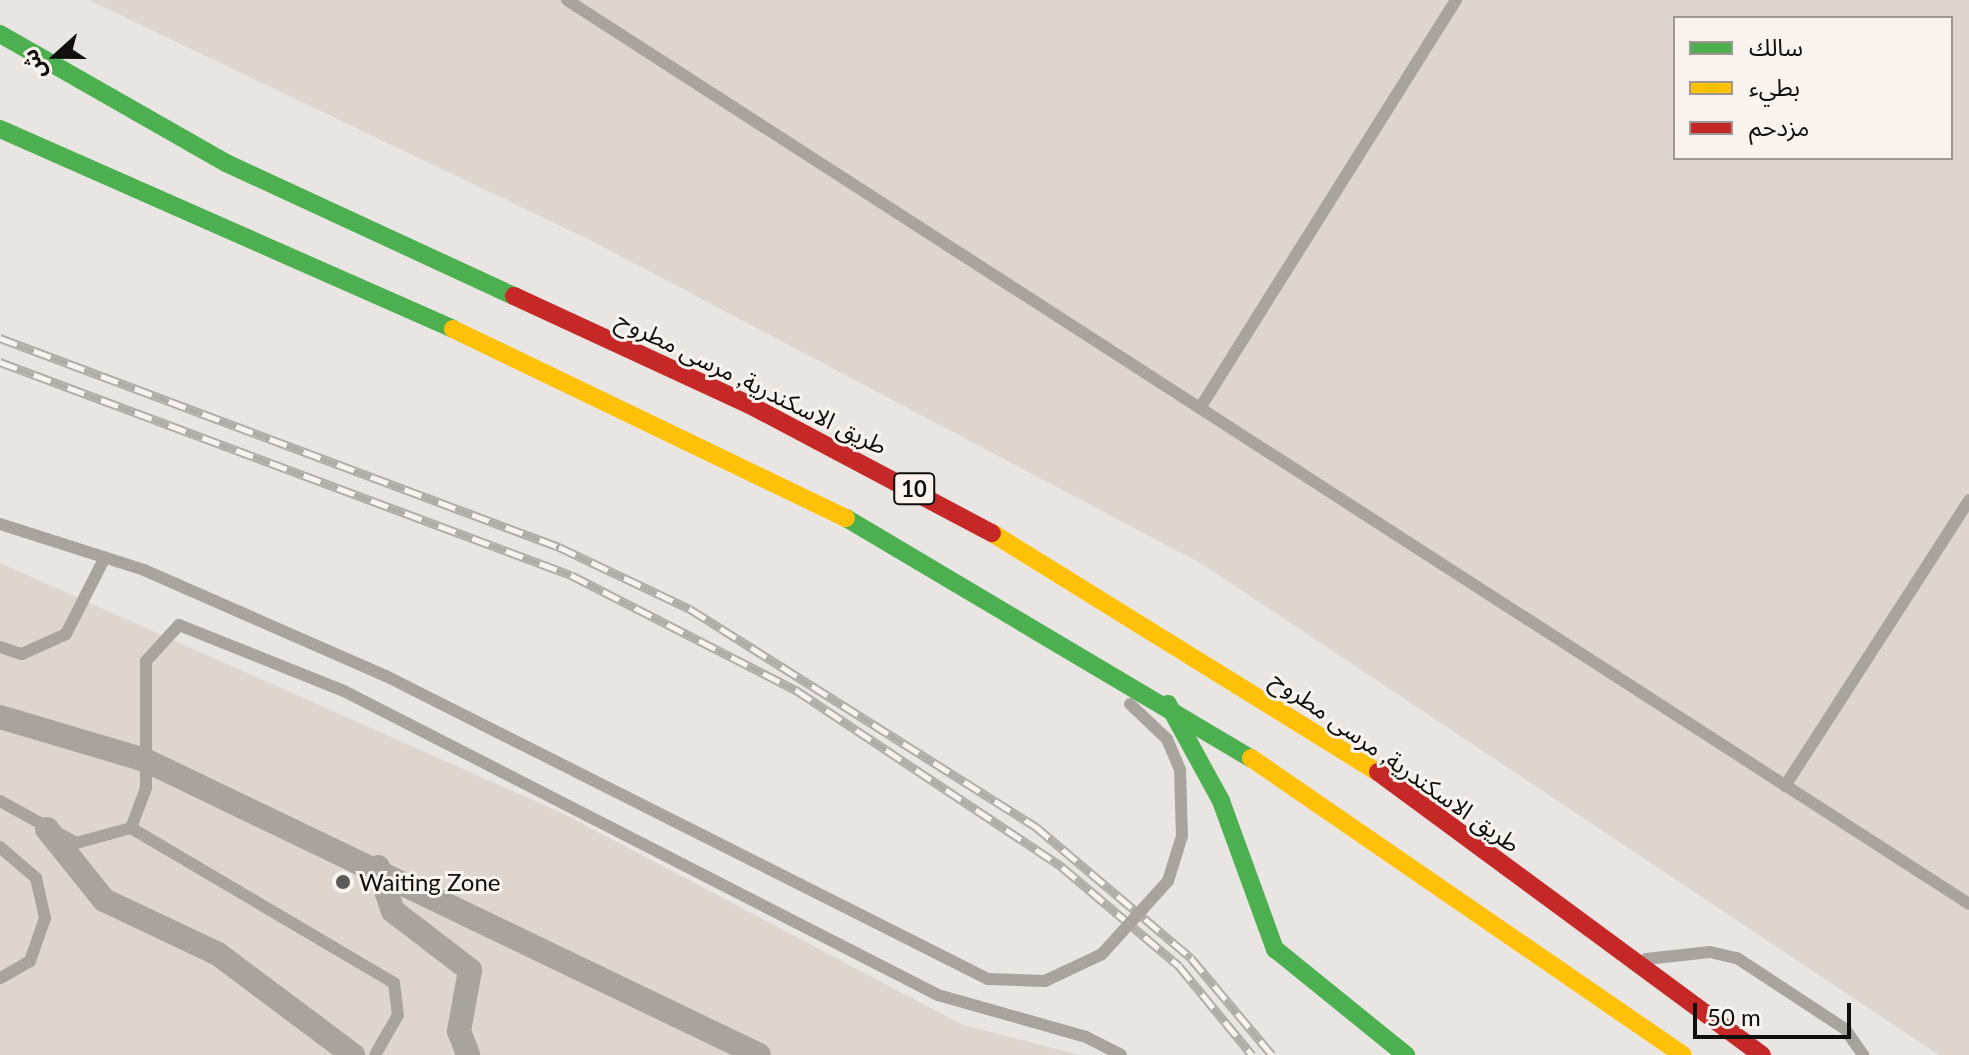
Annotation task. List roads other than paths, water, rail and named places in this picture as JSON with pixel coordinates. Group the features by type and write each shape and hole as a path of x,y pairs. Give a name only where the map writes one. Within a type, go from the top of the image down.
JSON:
{"main road":[{"name":"طريق الاسكندرية, مرسى مطروح","path":"0,34 226,163 748,404 1023,549 1336,741 1618,955 1762,1055"},
{"name":"10","path":"0,129 584,387 995,600 1167,702 1683,1055"},
{"path":"1167,702 1235,842 1300,953 1428,1055"},
{"path":"1235,842 1257,916 1280,955 1406,1055"}],"street":[{"path":"0,717 145,760 378,867 759,1055"},
{"path":"47,829 104,900 218,954 353,1055"},
{"path":"378,867 393,911 470,970 459,1031 468,1055"}],"lane":[{"path":"567,0 1969,904"},
{"path":"1200,408 1456,0"},
{"path":"1785,786 1969,500"},
{"path":"0,524 105,557 386,676 988,979 1045,981 1102,954 1168,881 1185,797 1167,739 995,600"},
{"path":"0,647 22,654 66,634 105,557"},
{"path":"0,801 76,843 131,828 141,811 146,661 179,625 344,691 938,995 1086,1037 1121,1055"},
{"path":"131,828 394,983 398,1015 375,1055"},
{"path":"0,847 36,878 45,918 30,961 0,978"},
{"path":"1618,955 1737,958 1845,1029 1863,1055"}],"railway":[{"path":"0,338 559,547 690,609 1035,826 1191,958 1272,1055"},
{"path":"0,362 571,575 796,690 1062,867 1179,966 1252,1055"}],"place":[{"name":"Waiting Zone","path":"343,882"}]}
